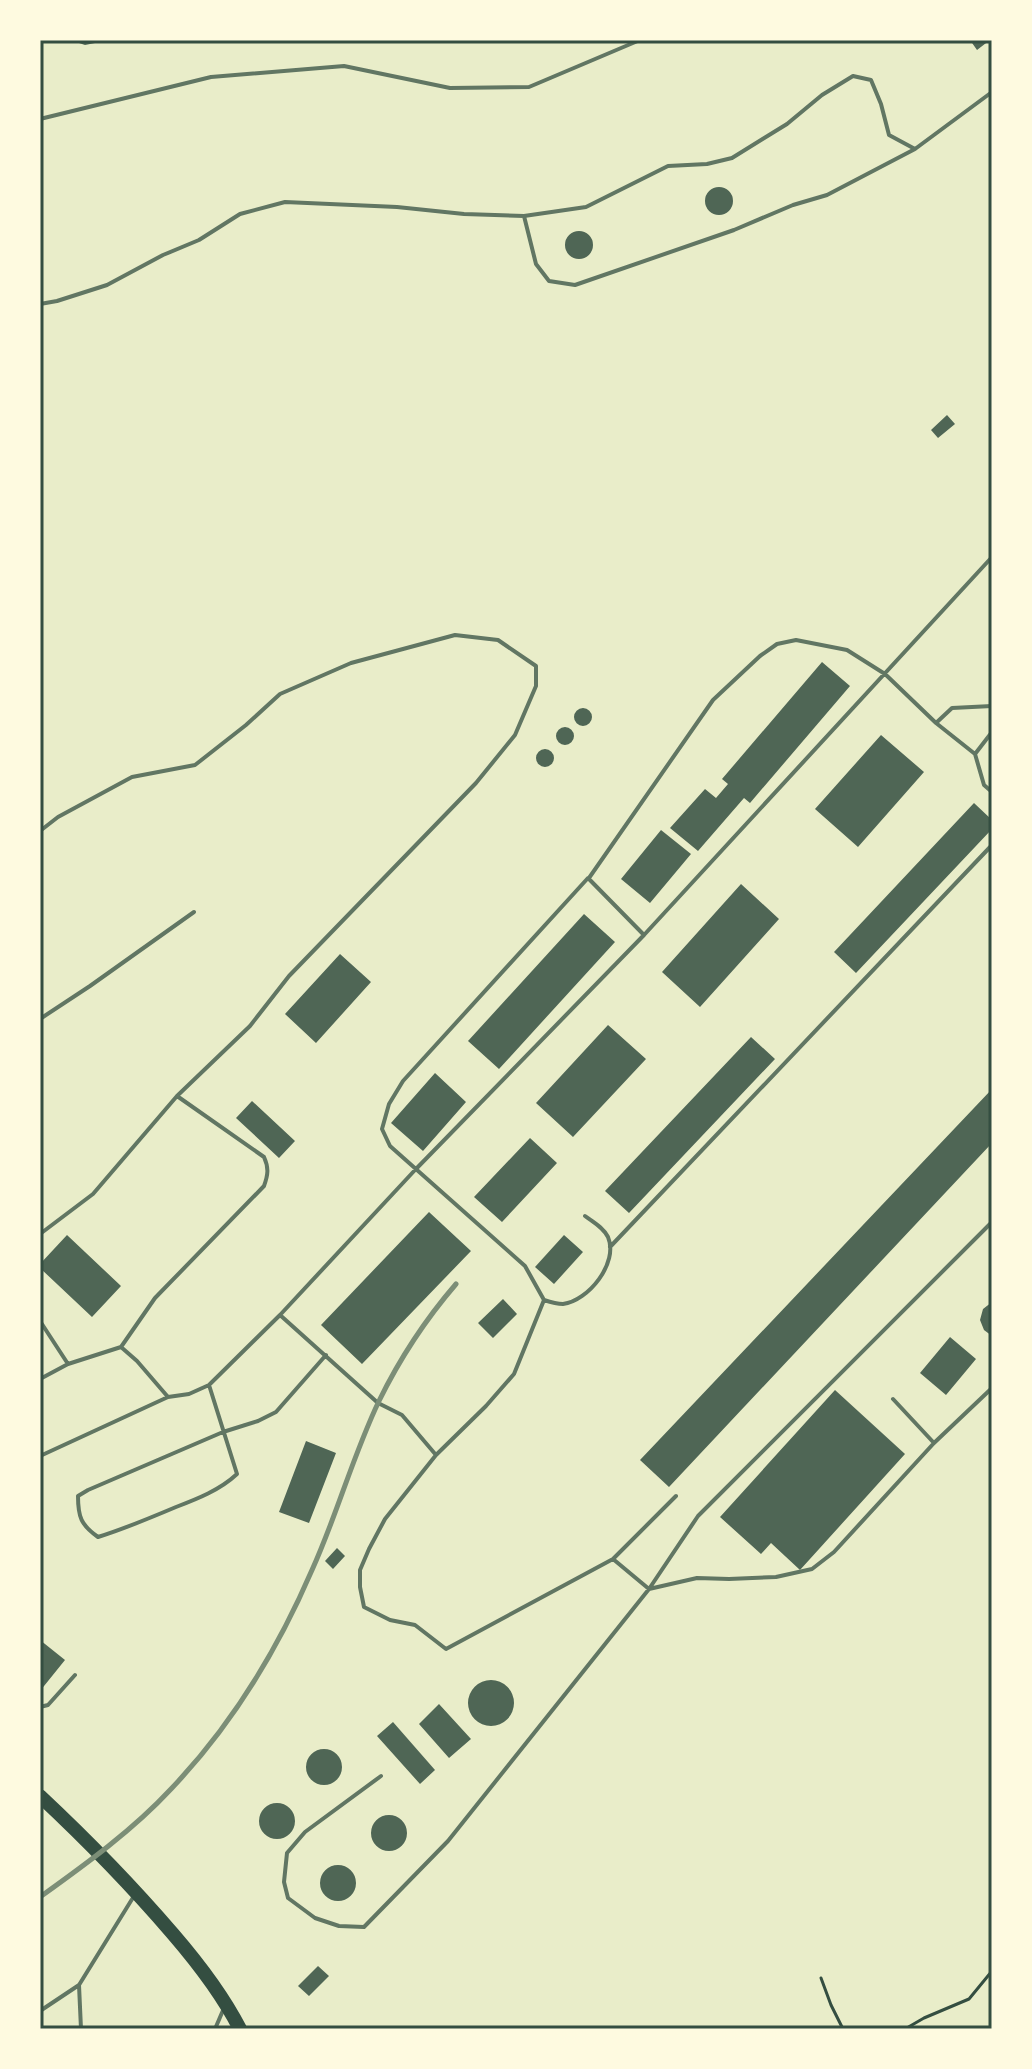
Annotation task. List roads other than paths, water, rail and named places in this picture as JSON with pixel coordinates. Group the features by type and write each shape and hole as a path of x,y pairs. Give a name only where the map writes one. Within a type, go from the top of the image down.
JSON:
{"main road":[{"path":"40,1796 137,1891 227,2002 240,2029"}],"lane":[{"path":"40,119 211,77 344,66 450,88 529,87 640,40"},
{"path":"40,304 107,285 199,240 240,214 285,202 524,216 586,207 668,166 707,164 732,158 787,124 822,95 853,76 871,80 889,135 915,149"},
{"path":"524,216 536,264 549,281 575,285 827,195 915,149 992,92"},
{"path":"40,1456 168,1397 189,1394 209,1385 644,935 992,557"},
{"path":"40,831 58,817 132,777 195,765 280,694 351,663 455,635 498,640 536,666 536,686 515,735 476,783 289,976 250,1026 177,1096 93,1194 40,1234"},
{"path":"585,1216 602,1228 609,1239 609,1265 601,1278 576,1300 561,1304 544,1300 525,1266 415,1170 390,1146 382,1129 389,1104 403,1081 588,878 713,700 777,644 796,640 847,650 885,674 936,723 975,754 984,785 992,792"},
{"path":"936,723 952,708 992,706"},
{"path":"975,754 992,732"},
{"path":"610,1247 992,845"},
{"path":"588,878 644,935"},
{"path":"40,1019 194,912"},
{"path":"40,1379 68,1364 121,1347 155,1298 264,1186 268,1172 264,1157 177,1096"},
{"path":"381,1776 305,1832 287,1853 284,1882 288,1898 315,1918 339,1926 364,1927 448,1841 649,1589 698,1516 992,1222"},
{"path":"544,1300 514,1374 436,1455 385,1519 360,1570 364,1607 390,1620 415,1625 446,1649 613,1559 676,1496"},
{"path":"280,1315 378,1403 402,1415 436,1455"},
{"path":"40,1321 68,1364"},
{"path":"121,1347 168,1397"},
{"path":"209,1385 223,1432 237,1474 228,1483 124,1529 98,1537 85,1528 78,1512 78,1496 223,1432 276,1412 326,1355"},
{"path":"649,1589 697,1578 776,1577 812,1569 834,1552 934,1443 992,1388"},
{"path":"893,1399 934,1443"},
{"path":"613,1559 649,1589"},
{"path":"40,1707 48,1705 75,1675"},
{"path":"40,2011 79,1985 137,1891"},
{"path":"79,1985 81,2029"},
{"path":"215,2029 227,2002"}],"railway":[{"path":"40,1897 141,1819 193,1765 233,1713 299,1600 387,1385 414,1340 456,1284"}]}
